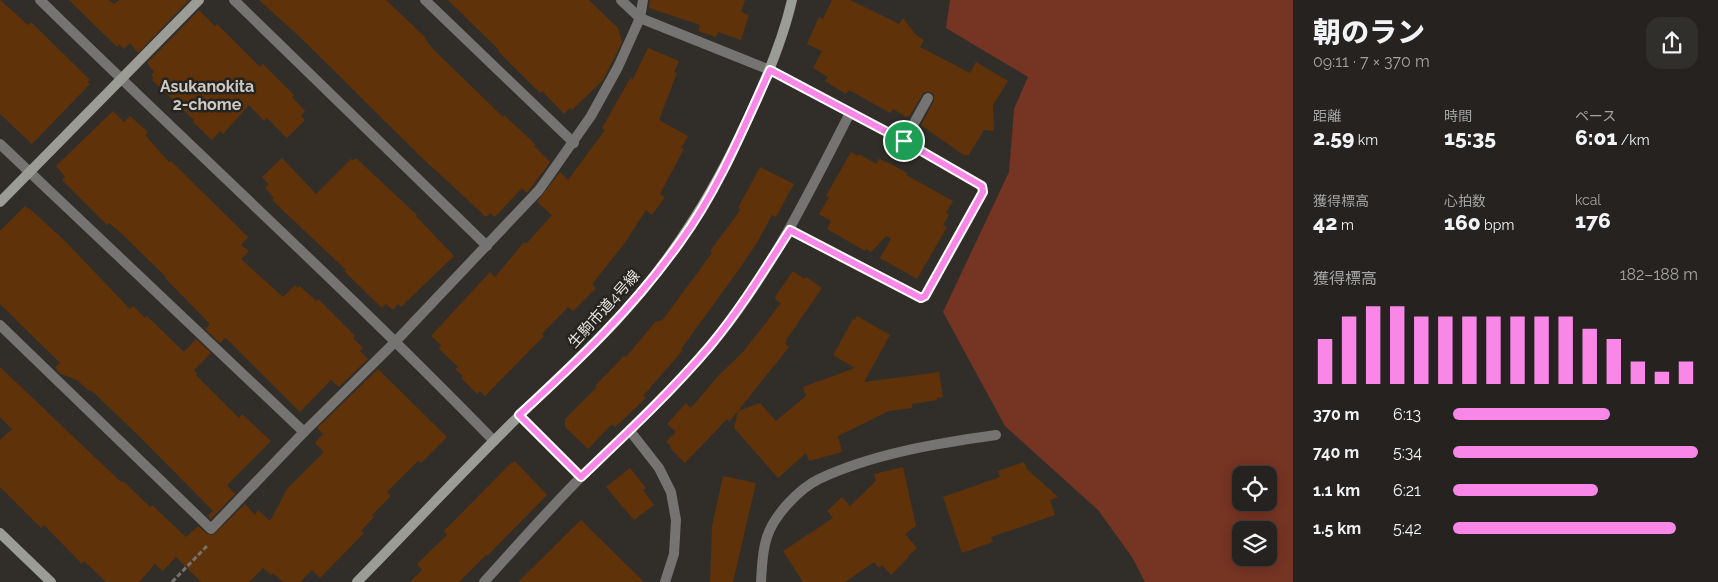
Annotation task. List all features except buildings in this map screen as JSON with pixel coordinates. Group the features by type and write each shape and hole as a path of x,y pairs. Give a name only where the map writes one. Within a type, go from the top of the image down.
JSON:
{"street":[{"path":"40,0 120,79 396,341 494,441"},
{"path":"0,202 199,0"},
{"path":"234,0 487,246"},
{"path":"425,0 574,143"},
{"path":"621,0 640,18 770,70 904,141 982,186 983,192 925,296 921,298 790,230"},
{"path":"0,325 211,529 304,432 396,341 539,190 574,143 618,67 640,18 643,0"},
{"name":"生駒市道4号線","path":"357,582 519,415 569,369 616,321 680,242 712,191 739,140 770,70 792,0"},
{"path":"904,141 928,98"},
{"path":"484,582 581,477 630,431 710,346 746,298 790,230 850,113"},
{"path":"0,144 304,432"},
{"path":"519,415 581,477"},
{"path":"630,431 659,468 671,492 676,520 674,554 665,582"},
{"path":"761,582 767,536 780,514 798,493 819,479 865,462 940,443 996,435"},
{"path":"0,533 51,582"}],"path":[{"path":"172,582 207,546 211,529"}],"shaded area":[{"path":"950,0 1293,0 1293,582 1145,582 1132,557 1098,510 1005,426 943,312 1009,172 1014,109 1028,77 946,28"}],"district":[{"name":"Asukanokita 2-chome","path":"207,95"}],"route":[{"path":"770,70 904,141 982,186 983,192 925,296 921,298 790,230 746,298 710,346 630,431 581,477 519,415 569,369 616,321 680,242 712,191 739,140 770,70"}]}
